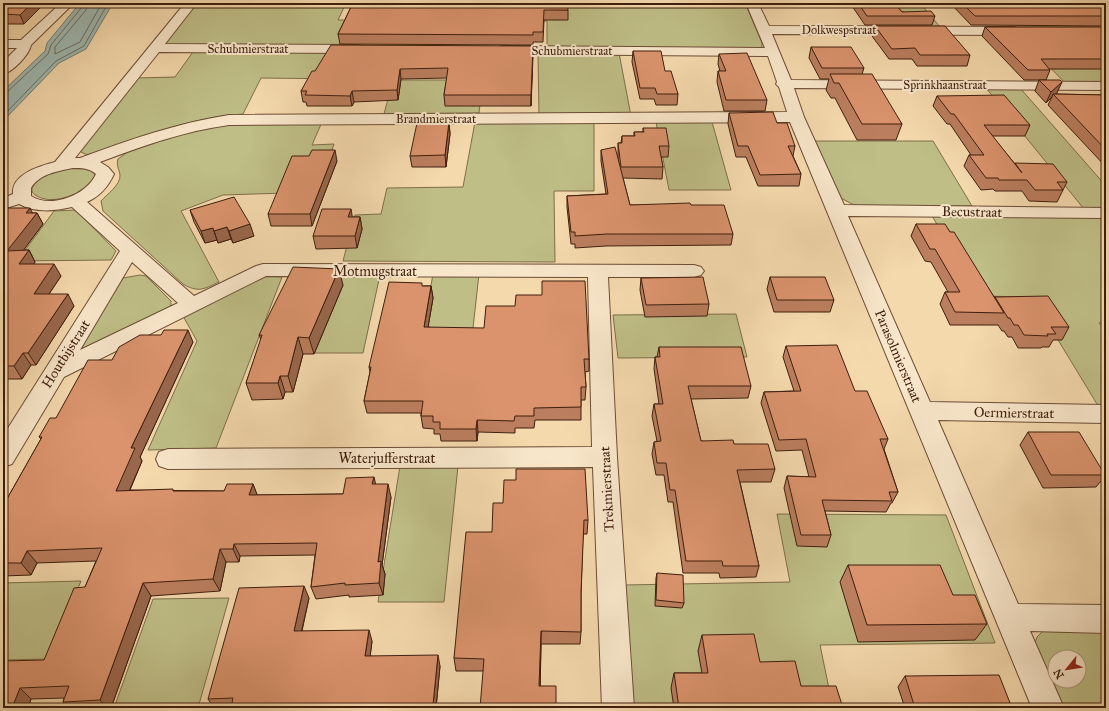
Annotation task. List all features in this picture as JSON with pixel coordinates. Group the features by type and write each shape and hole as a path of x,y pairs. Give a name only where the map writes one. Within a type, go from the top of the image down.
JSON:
{"street":[{"path":"3,70 23,50 24,44 68,3"},
{"path":"61,165 191,3"},
{"name":"Parasolmierstraat","path":"752,3 774,52 783,84 796,117 838,210 1048,708"},
{"name":"Dolkwespstraat","path":"765,30 1027,31"},
{"path":"3,44 24,44"},
{"name":"Schubmierstraat","path":"154,48 368,49"},
{"name":"Schubmierstraat","path":"488,50 774,52"},
{"name":"Sprinkhaanstraat","path":"783,84 1106,86"},
{"name":"Brandmierstraat","path":"82,163 156,136 202,124 229,120 796,117"},
{"path":"82,163 94,165 101,169 105,174 104,181 99,188 89,195 76,200 54,205 43,206 33,204 26,201 22,197 21,192 23,185 30,179 38,173 61,165 82,163"},
{"path":"3,204 22,197"},
{"path":"76,200 192,305"},
{"name":"Becustraat","path":"838,210 1106,213"},
{"name":"Houtbijstraat","path":"3,457 130,250"},
{"name":"Motmugstraat","path":"56,371 263,270 694,271"},
{"name":"Trekmierstraat","path":"598,271 605,457 618,708"},
{"name":"Oermierstraat","path":"922,411 1106,414"},
{"name":"Waterjufferstraat","path":"168,459 605,457"},
{"path":"1010,617 1106,619"}],"shaded area":[{"path":"196,3 346,3 338,20 382,20 441,3 433,47 166,45 165,43"},
{"path":"515,3 745,3 762,43 762,47 756,49 547,49 547,21 514,21"},
{"path":"884,3 920,3 940,27 902,27"},
{"path":"1018,34 1064,34 1106,73 1106,85 1067,85"},
{"path":"195,49 361,50 349,79 261,78 243,114 204,119 166,129 91,155 81,152 80,148 136,78 175,77"},
{"path":"619,53 631,116 539,117 538,54"},
{"path":"393,80 483,80 479,113 384,114"},
{"path":"986,88 1020,88 1106,186 1106,209 1084,209"},
{"path":"594,121 594,191 554,191 555,262 343,261 355,215 381,214 387,188 463,187 475,122"},
{"path":"322,122 312,145 334,144 318,192 223,195 181,211 219,282 209,287 197,289 183,284 103,211 101,201 116,186 120,179 117,161 129,151 199,129 231,123"},
{"path":"656,122 712,122 731,190 669,190"},
{"path":"815,141 933,141 972,206 862,206 852,204 841,198"},
{"path":"76,167 91,170 95,173 94,181 84,189 67,197 54,199 42,198 33,193 32,187 34,184 46,174"},
{"path":"76,210 116,251 111,260 17,261 54,211"},
{"path":"931,214 1106,217 1106,322 1099,323 1106,332 1106,410 1100,409 1032,297 978,296"},
{"path":"433,274 479,274 470,355 419,355"},
{"path":"140,275 146,276 171,301 171,306 164,311 78,352 123,278"},
{"path":"343,275 380,275 363,353 310,353"},
{"path":"266,276 282,277 216,448 148,450 197,341 183,316"},
{"path":"736,314 747,357 618,358 613,315"},
{"path":"400,466 458,466 444,602 378,602"},
{"path":"777,514 946,515 995,643 820,645 833,708 632,708 623,585 790,582"},
{"path":"81,581 48,659 3,660 3,583"},
{"path":"229,598 198,708 114,708 153,599"},
{"path":"1106,628 1106,708 1062,708 1053,689 1087,689 1087,649 1047,649 1047,675 1034,646 1037,637 1045,629"}],"water":[{"path":"80,3 113,3 86,49 59,63 3,121 3,91 45,51 47,43"}],"building":[{"path":"3,3 32,3 20,15 3,14"},
{"path":"353,3 567,3 568,10 544,10 543,32 533,32 533,35 338,34"},
{"path":"858,3 894,3 902,12 931,11 935,16 867,16"},
{"path":"962,3 1106,3 1106,16 975,16"},
{"path":"875,26 945,26 970,55 920,55 915,48 892,49"},
{"path":"985,27 1106,27 1106,59 1041,59 1050,70 1028,70"},
{"path":"331,45 533,46 531,95 444,95 448,68 400,69 397,90 352,91 350,96 305,95 307,91 301,91 312,71 315,71"},
{"path":"811,47 851,47 864,68 822,68"},
{"path":"633,51 661,51 665,71 671,71 678,94 657,94 655,88 640,88"},
{"path":"747,53 767,100 726,100 718,71 726,71 719,54"},
{"path":"830,74 872,74 902,124 862,124 839,83 834,83"},
{"path":"1039,80 1060,80 1062,82 1051,92"},
{"path":"1053,94 1106,95 1106,150"},
{"path":"1004,95 1030,125 984,125 1022,173 1015,163 1053,164 1067,182 1057,182 1063,190 1035,190 1027,180 999,180 998,178 986,178 969,155 984,155 954,114 951,114 937,96"},
{"path":"773,112 777,123 787,123 795,146 788,146 801,174 760,175 748,146 738,146 729,113"},
{"path":"449,122 445,155 410,156 417,123"},
{"path":"643,128 666,128 669,146 659,146 663,167 621,167 618,143 622,143 622,136 635,136 634,132 644,132"},
{"path":"615,147 630,205 690,203 691,205 724,205 733,234 607,234 575,236 575,232 571,232 567,196 608,194 601,150"},
{"path":"312,150 335,150 310,214 268,214 292,156 309,156"},
{"path":"234,197 250,224 229,231 227,227 214,231 213,228 201,231 190,210"},
{"path":"3,208 30,208 26,213 37,213 7,251 29,250 19,264 54,264 34,294 68,294 28,353 23,353 14,366 3,366"},
{"path":"322,209 351,209 348,217 360,217 355,236 313,236"},
{"path":"916,224 945,224 950,232 954,232 1004,313 955,312 945,292 960,292 935,249 930,249"},
{"path":"293,267 339,269 309,338 298,337 288,376 280,376 278,383 246,383 262,335 259,335"},
{"path":"703,277 709,304 646,305 641,278"},
{"path":"770,277 825,277 834,300 777,300"},
{"path":"542,281 585,281 589,359 584,359 586,387 581,387 581,407 534,408 534,416 515,416 514,421 477,420 476,429 440,429 440,422 433,422 433,416 421,416 423,401 364,401 371,367 369,367 389,282 422,283 422,286 431,286 424,327 484,328 486,306 515,306 516,295 542,295"},
{"path":"1048,296 1069,327 1051,327 1056,334 1047,334 1048,336 1024,335 1018,325 1014,325 1010,318 1008,318 995,297"},
{"path":"164,330 188,330 131,448 135,448 116,491 173,489 173,491 224,491 227,484 253,484 249,495 343,494 346,478 374,477 372,484 388,484 378,562 381,561 379,583 345,585 345,583 311,587 317,543 234,544 233,549 220,549 213,579 143,583 100,700 63,702 69,686 20,688 12,708 3,708 3,661 44,660 74,588 85,587 102,548 27,551 21,563 3,563 3,506 42,437 39,437 50,418 56,418 88,360 112,360 119,347 140,335 161,335"},
{"path":"837,345 855,391 867,391 888,439 880,439 898,492 889,492 892,501 822,500 831,535 801,535 787,476 816,477 806,439 779,440 764,392 801,391 786,346"},
{"path":"659,347 741,347 751,386 688,386 701,441 733,440 734,444 768,444 775,469 737,470 759,566 723,566 722,561 686,561 675,490 670,490 666,463 657,463 654,442 661,441 654,404 663,404 655,357 660,357"},
{"path":"1028,432 1079,432 1105,475 1051,475"},
{"path":"516,469 585,469 588,520 584,520 581,632 541,631 539,686 556,686 556,708 480,708 484,659 454,658 466,532 492,532 493,503 503,503 504,480 516,480"},
{"path":"848,565 940,565 953,595 975,595 987,624 867,625"},
{"path":"657,573 683,575 684,603 656,600"},
{"path":"304,586 294,631 369,630 365,656 438,655 433,705 357,706 357,708 231,708 233,698 208,699 239,588"},
{"path":"754,634 760,662 795,661 801,686 836,686 843,708 679,708 674,673 708,673 702,635"},
{"path":"999,675 1012,708 915,708 905,676"}]}
